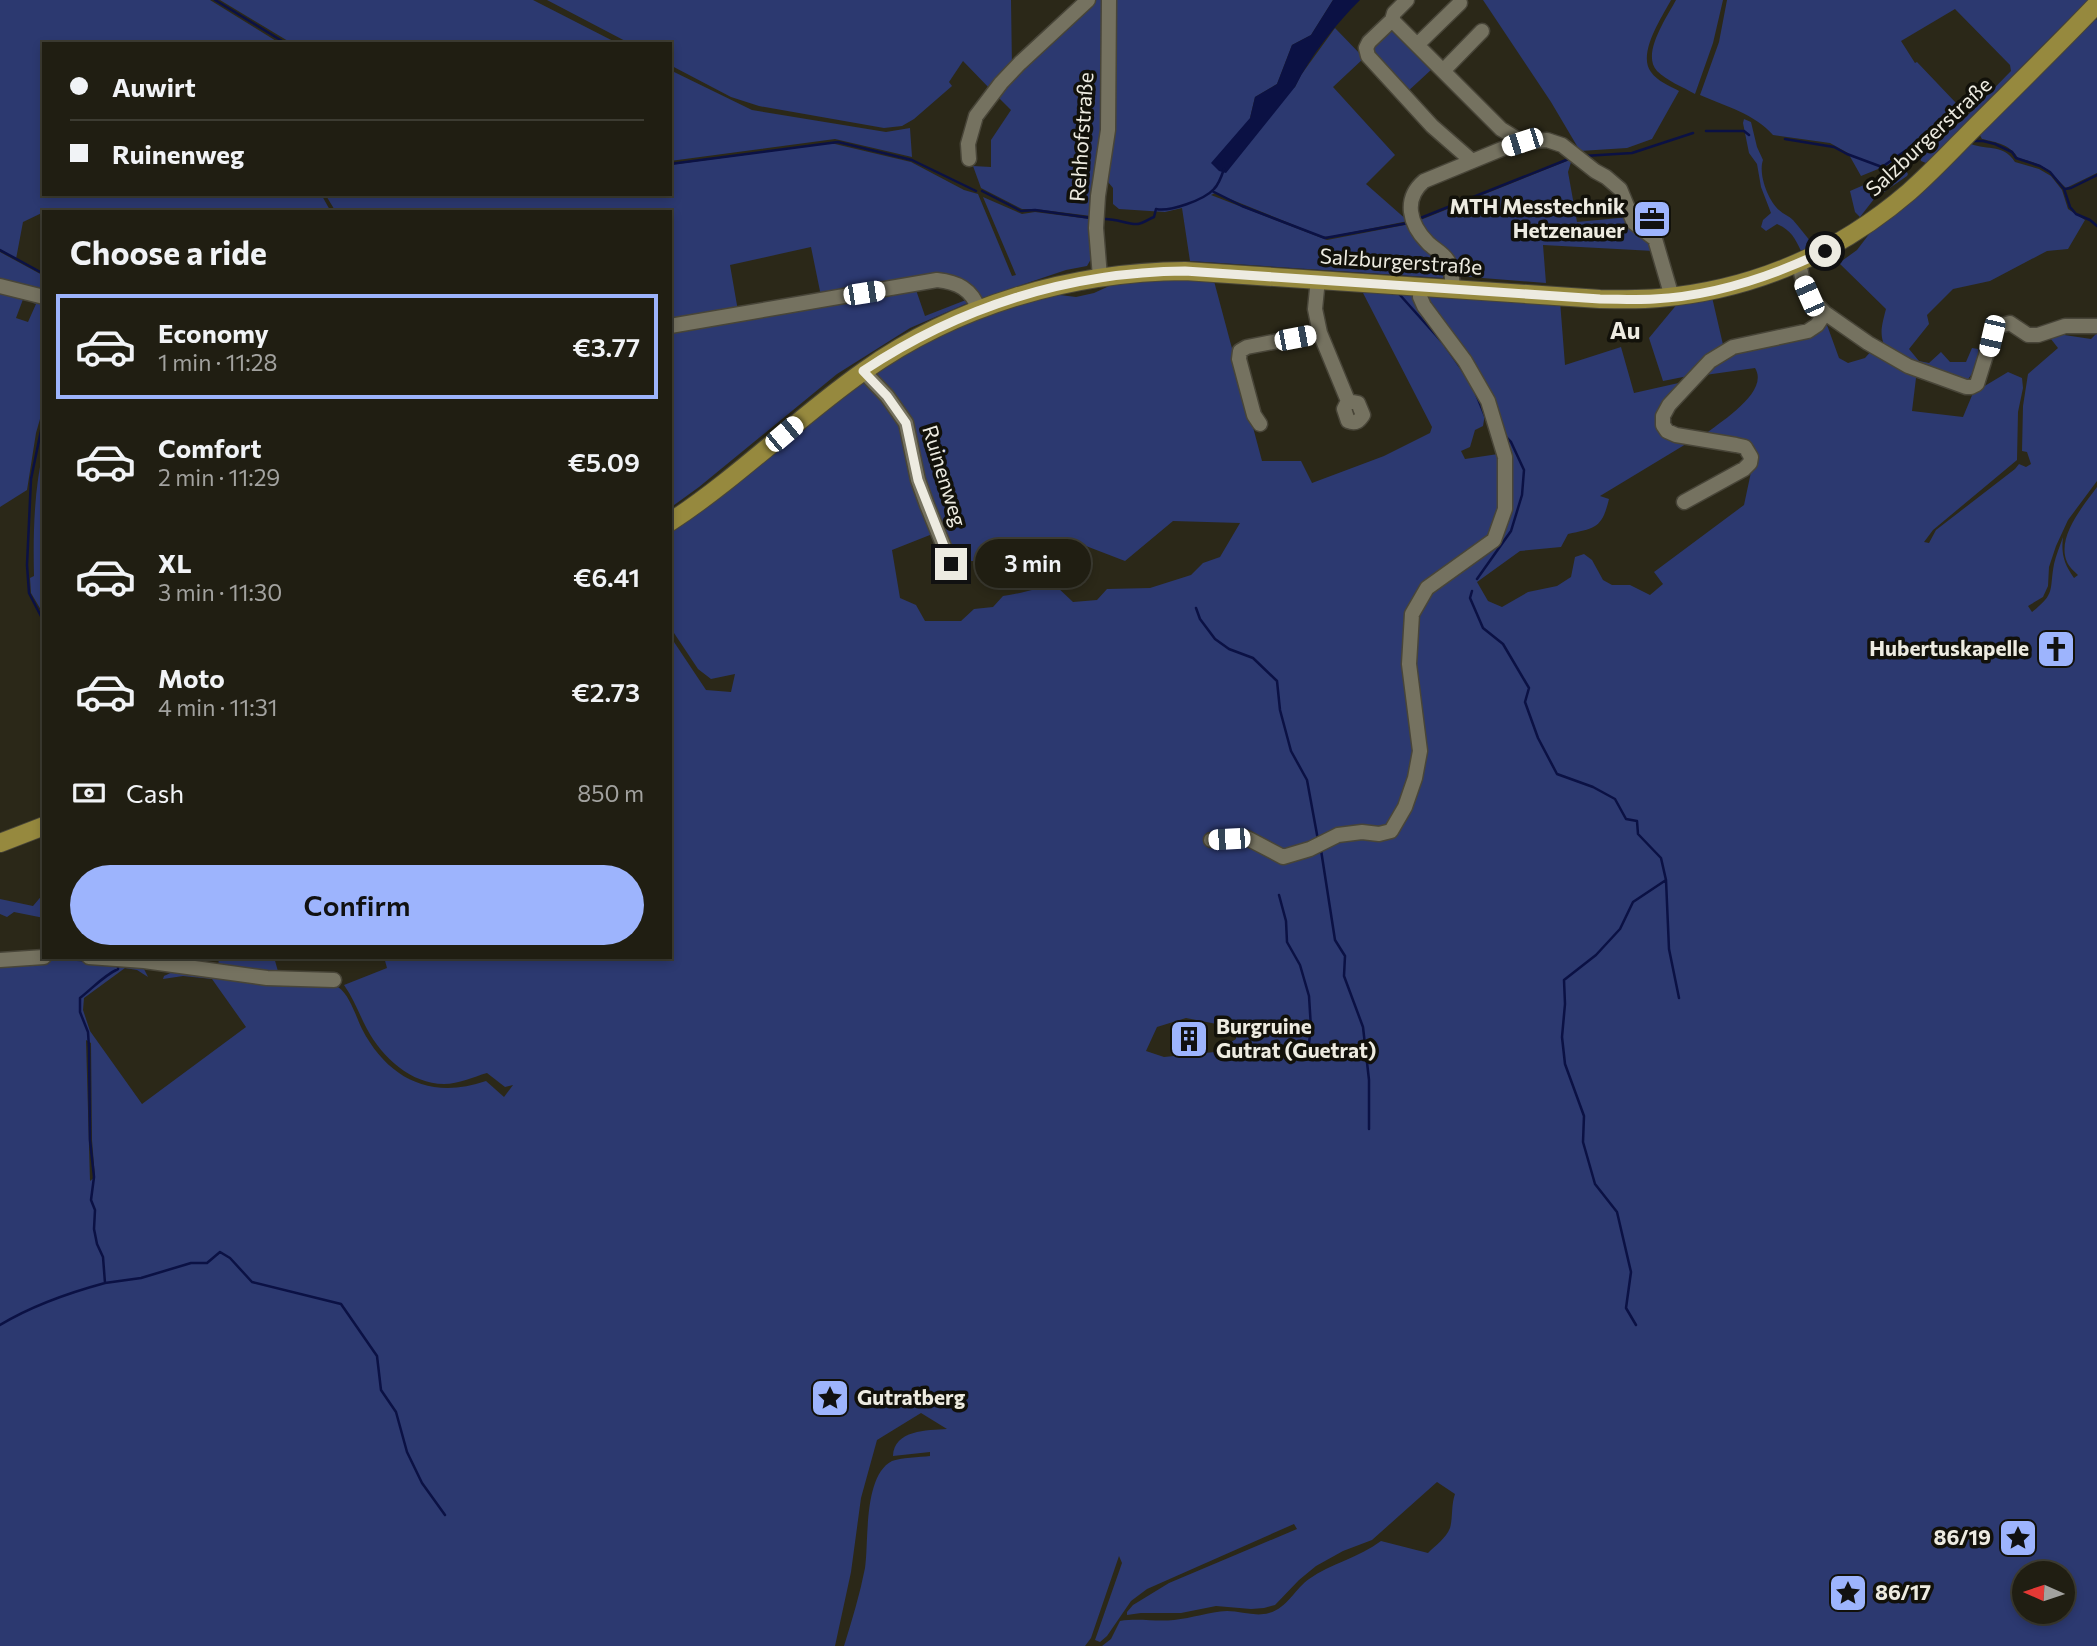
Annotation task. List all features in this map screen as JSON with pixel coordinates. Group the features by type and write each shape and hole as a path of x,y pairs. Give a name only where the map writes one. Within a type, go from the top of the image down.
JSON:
{"main road":[{"name":"Salzburgerstraße","path":"672,521 715,490 863,371 917,337 1021,295 1100,278 1135,273 1185,271 1317,285 1421,291 1453,288 1600,299 1672,297 1740,284 1798,264 1862,228 1911,190 2097,4"},
{"path":"0,843 42,827"}],"street":[{"path":"969,159 968,144 975,116 1020,63 1088,0"},
{"name":"Rehhofstraße","path":"1100,278 1096,228 1108,130 1109,0"},
{"path":"1407,0 1394,13 1392,20 1368,42 1368,56 1432,126 1472,161"},
{"path":"1418,44 1460,3"},
{"path":"1392,20 1501,129 1522,142"},
{"path":"1443,71 1482,31"},
{"path":"1453,288 1447,259 1428,243 1414,220 1410,204 1415,188 1424,181 1522,142 1547,140 1562,145 1620,189 1634,223 1655,239 1672,297"},
{"path":"1798,264 1809,296 1825,313 1868,343 1909,366 1970,387 1977,384 1992,336 1999,326 2010,323 2028,335 2038,335 2065,326 2097,326"},
{"path":"672,326 937,280 960,285 971,294 979,310"},
{"path":"1317,285 1315,309 1320,333 1348,401"},
{"path":"0,286 42,296"},
{"path":"1211,840 1247,838 1283,857 1310,849 1338,835 1391,831 1405,807 1415,778 1420,751 1409,664 1412,614 1427,588 1494,540 1505,509 1506,484 1505,457 1488,401 1465,361 1430,316 1421,291"},
{"path":"1684,502 1744,468 1750,463 1751,457 1745,447 1676,435 1667,431 1663,425 1663,416 1669,405 1710,361 1733,347 1808,331 1817,325 1825,313"},
{"path":"1260,424 1254,415 1240,351 1247,347 1320,333"},
{"name":"Ruinenweg","path":"863,371 887,396 906,423 918,480 951,564"},
{"path":"0,960 42,957"},
{"path":"116,959 267,978 334,980"}],"shaded area":[{"path":"0,0 210,0 278,42 42,42 42,196 322,196 330,210 42,210 42,213 23,222 16,259 0,249"},
{"path":"220,0 533,0 615,42 290,42"},
{"path":"547,0 1011,0 1012,68 992,91 963,61 949,82 952,86 914,119 902,126 884,128 759,106 731,97 672,66 672,42 627,42"},
{"path":"1092,0 1104,0 1104,67 1101,132 1091,216 1022,209 981,188 973,166 991,167 991,140 1011,110 996,95"},
{"path":"1114,0 1333,0 1311,35 1292,45 1277,84 1255,97 1250,118 1295,87 1335,28 1364,58 1333,87 1395,155 1366,184 1408,221 1328,237 1215,193 1211,195 1327,240 1410,224 1438,256 1444,271 1443,278 1190,261 1182,208 1165,212 1119,209 1113,204 1113,188 1108,182"},
{"path":"1333,0 1360,0 1324,41 1295,87 1226,173 1219,171 1211,163 1250,118 1255,97 1277,84 1292,45 1311,35"},
{"path":"1483,0 1671,0 1652,36 1647,64 1657,78 1679,91 1652,139 1627,148 1580,151"},
{"path":"1676,0 1723,0 1713,43 1695,94 1665,78 1653,64 1652,55 1657,36"},
{"path":"1727,0 2088,0 1926,163 1921,161 1920,156 1926,148 1964,119 2011,71 2010,65 1955,9 1901,41 1915,63 1917,62 1956,103 1958,114 1888,165 1861,176 1848,153 1830,143 1773,135 1749,116 1700,95 1719,42"},
{"path":"2094,17 2097,20 2097,173 2066,188 2046,168 2018,158 2003,145 1982,139 1978,132"},
{"path":"1392,25 1432,69 1406,93 1371,55 1371,43"},
{"path":"672,71 752,110 886,132 910,128 912,157 835,139 672,161"},
{"path":"1744,119 1751,122 1763,160 1765,187 1771,200 1793,220 1814,246 1801,251 1792,235 1782,226 1777,224 1766,231 1761,227 1763,220 1771,213 1761,187 1757,164 1749,153"},
{"path":"1967,142 2005,152 2015,162 2039,169 2051,176 2062,190 2068,209 2085,220 2068,249 2047,251 1990,281 1953,289 1927,315 1929,324 1909,349 1919,361 1929,363 1941,352 1950,362 1966,362 1972,348 1978,349 1980,363 1966,382 1943,372 1926,378 1916,378 1912,411 1963,417 1973,393 2008,372 2022,378 2017,460 1933,530 1924,542 1929,543 1936,530 2019,464 2026,467 2031,464 2027,452 2022,451 2023,406 2028,374 2058,348 2047,334 2091,339 2097,333 2097,481 2068,520 2049,567 2048,586 2043,597 2028,606 2032,612 2048,596 2063,537 2066,563 2074,578 2078,575 2067,562 2065,542 2073,522 2097,487 2097,1646 1102,1646 1111,1639 1120,1621 1174,1620 1227,1611 1258,1614 1275,1611 1309,1579 1381,1541 1428,1553 1450,1528 1455,1494 1437,1482 1372,1540 1343,1551 1316,1566 1275,1605 1251,1609 1216,1606 1181,1613 1127,1615 1133,1605 1169,1583 1297,1529 1294,1524 1147,1589 1131,1601 1100,1642 1095,1640 1122,1563 1119,1556 1091,1638 1085,1646 844,1646 865,1568 869,1510 876,1480 892,1461 930,1456 930,1452 893,1456 895,1447 905,1436 921,1431 947,1429 921,1413 877,1440 861,1498 851,1572 835,1646 0,1646 0,964 63,960 133,965 144,969 148,977 137,970 125,968 84,998 83,1010 90,1031 142,1104 246,1027 212,979 183,976 163,979 164,976 182,971 334,985 346,995 373,1046 398,1072 413,1081 447,1088 486,1081 504,1097 513,1085 505,1087 487,1073 461,1082 444,1084 420,1079 399,1067 373,1039 344,985 387,968 385,959 672,959 672,639 706,690 731,692 735,674 711,679 698,669 672,630 672,528 859,380 878,390 891,404 903,424 918,488 935,533 892,550 900,598 916,605 925,621 961,621 974,609 993,607 1003,596 1049,587 1056,586 1073,602 1097,600 1107,589 1150,588 1191,575 1203,563 1220,557 1240,523 1173,521 1125,561 1073,541 1000,549 993,561 958,561 950,553 921,482 914,442 906,417 872,376 873,370 935,335 1025,299 1052,294 1076,297 1136,277 1142,282 1214,281 1262,461 1301,461 1312,483 1384,456 1430,433 1432,427 1362,291 1415,294 1418,310 1450,349 1473,385 1485,414 1483,426 1475,430 1470,447 1461,451 1465,459 1498,454 1497,414 1472,365 1427,308 1424,292 1555,303 1560,301 1565,365 1621,347 1634,393 1683,382 1663,411 1660,427 1675,438 1691,441 1600,496 1609,499 1604,516 1596,525 1568,534 1561,547 1520,551 1477,582 1488,601 1502,607 1528,592 1557,586 1571,577 1575,557 1584,554 1592,560 1603,580 1612,585 1630,585 1650,595 1663,584 1654,572 1744,505 1754,458 1752,452 1741,443 1704,435 1741,406 1756,387 1758,377 1755,368 1698,376 1705,368 1733,350 1810,336 1827,325 1839,358 1848,363 1865,358 1872,350 1891,361 1882,336 1886,309 1839,263 1857,250 1876,225 1915,193","holes":["1186,1018 1237,1028 1236,1039 1215,1052 1164,1057 1146,1051 1157,1027","86,1040 91,1043 95,1177 90,1181"]},
{"path":"835,144 911,162 964,190 978,194 1012,276 1016,275 983,197 1022,214 1035,212 1090,219 1091,259 1087,266 1066,270 980,299 957,282 821,296 811,247 730,265 738,311 672,323 672,210 335,210 326,196 672,196 672,165"},
{"path":"1572,159 1568,172 1577,222 1629,217 1654,251 1543,245 1546,283 1458,276 1418,221"},
{"path":"1901,169 1906,171 1907,176 1874,199 1860,217 1855,212 1850,191"},
{"path":"0,252 42,275 42,295 0,285"},
{"path":"915,287 925,316 971,298 970,302 910,328 837,374 672,507 672,329"},
{"path":"0,289 25,294 16,318 28,322 36,304 33,303 35,297 42,299 42,412 27,490 0,507"},
{"path":"1712,297 1724,349 1688,376 1663,381 1649,338 1678,303"},
{"path":"42,458 42,612 31,593 30,578 34,576 38,479"},
{"path":"42,895 42,918 14,912 7,917 0,914 0,899 33,906"},
{"path":"219,959 275,959 279,975 218,969"}],"waterway":[{"path":"215,0 284,42"},
{"path":"1785,139 1834,147 1882,167 1944,124"},
{"path":"1706,131 1744,131 1749,135"},
{"path":"1584,156 1632,153 1693,133"},
{"path":"1972,141 1995,144 2012,152 2016,158 2050,172 2064,189 2070,207 2076,214 2097,226"},
{"path":"672,164 838,142 912,160 976,191"},
{"path":"1418,219 1571,158"},
{"path":"1103,219 1138,224 1154,217 1156,209 1170,209 1195,201 1214,189 1224,169"},
{"path":"2065,189 2097,175"},
{"path":"982,191 1021,211 1035,210 1091,218"},
{"path":"1212,191 1242,206 1325,238 1408,223"},
{"path":"0,250 42,273"},
{"path":"1400,295 1442,342"},
{"path":"1446,347 1463,371"},
{"path":"1476,394 1487,421"},
{"path":"42,426 31,479 27,565 29,593 42,618"},
{"path":"1477,579 1511,531 1522,495 1524,470 1511,442 1505,436"},
{"path":"1472,591 1470,598 1483,628 1503,644 1529,688 1525,702 1538,738 1557,774 1593,787 1615,799 1626,819 1637,821 1638,834 1661,858 1666,880 1669,949 1679,998"},
{"path":"1196,608 1200,619 1215,639 1229,649 1253,658 1277,681 1280,710 1291,751 1307,780 1318,840"},
{"path":"1321,850 1335,940 1345,956 1344,976 1363,1027 1369,1080 1369,1129"},
{"path":"1636,1325 1626,1308 1631,1272 1617,1212 1595,1184 1583,1142 1584,1116 1565,1064 1562,1037 1564,980 1596,955 1620,929 1633,902 1666,880"},
{"path":"1279,895 1286,921 1287,942 1300,965 1309,996 1311,1028 1307,1058"},
{"path":"0,1325 51,1300 105,1283 103,1257 97,1244 94,1229 95,1210 91,1200 94,1177 90,1140 89,1048 88,1032 80,1012 80,998 118,969 118,965"},
{"path":"105,1283 141,1278 191,1263 207,1263 220,1252 230,1258 252,1282 341,1304 377,1356 381,1390 396,1412 407,1452 422,1483 445,1515"}],"place":[{"name":"MTH Messtechnik Hetzenauer","path":"1652,219"},
{"name":"Hubertuskapelle","path":"2056,649"},
{"name":"Burgruine Gutrat (Guetrat)","path":"1189,1039"},
{"name":"Gutratberg","path":"830,1398"},
{"name":"86/19","path":"2018,1538"},
{"name":"86/17","path":"1848,1593"}],"district":[{"name":"Au","path":"1625,331"}],"route":[{"path":"951,564 918,480 906,423 897,408 863,371 917,337 998,302 1053,287 1159,271 1600,299 1655,299 1740,284 1798,264 1825,251"}]}
